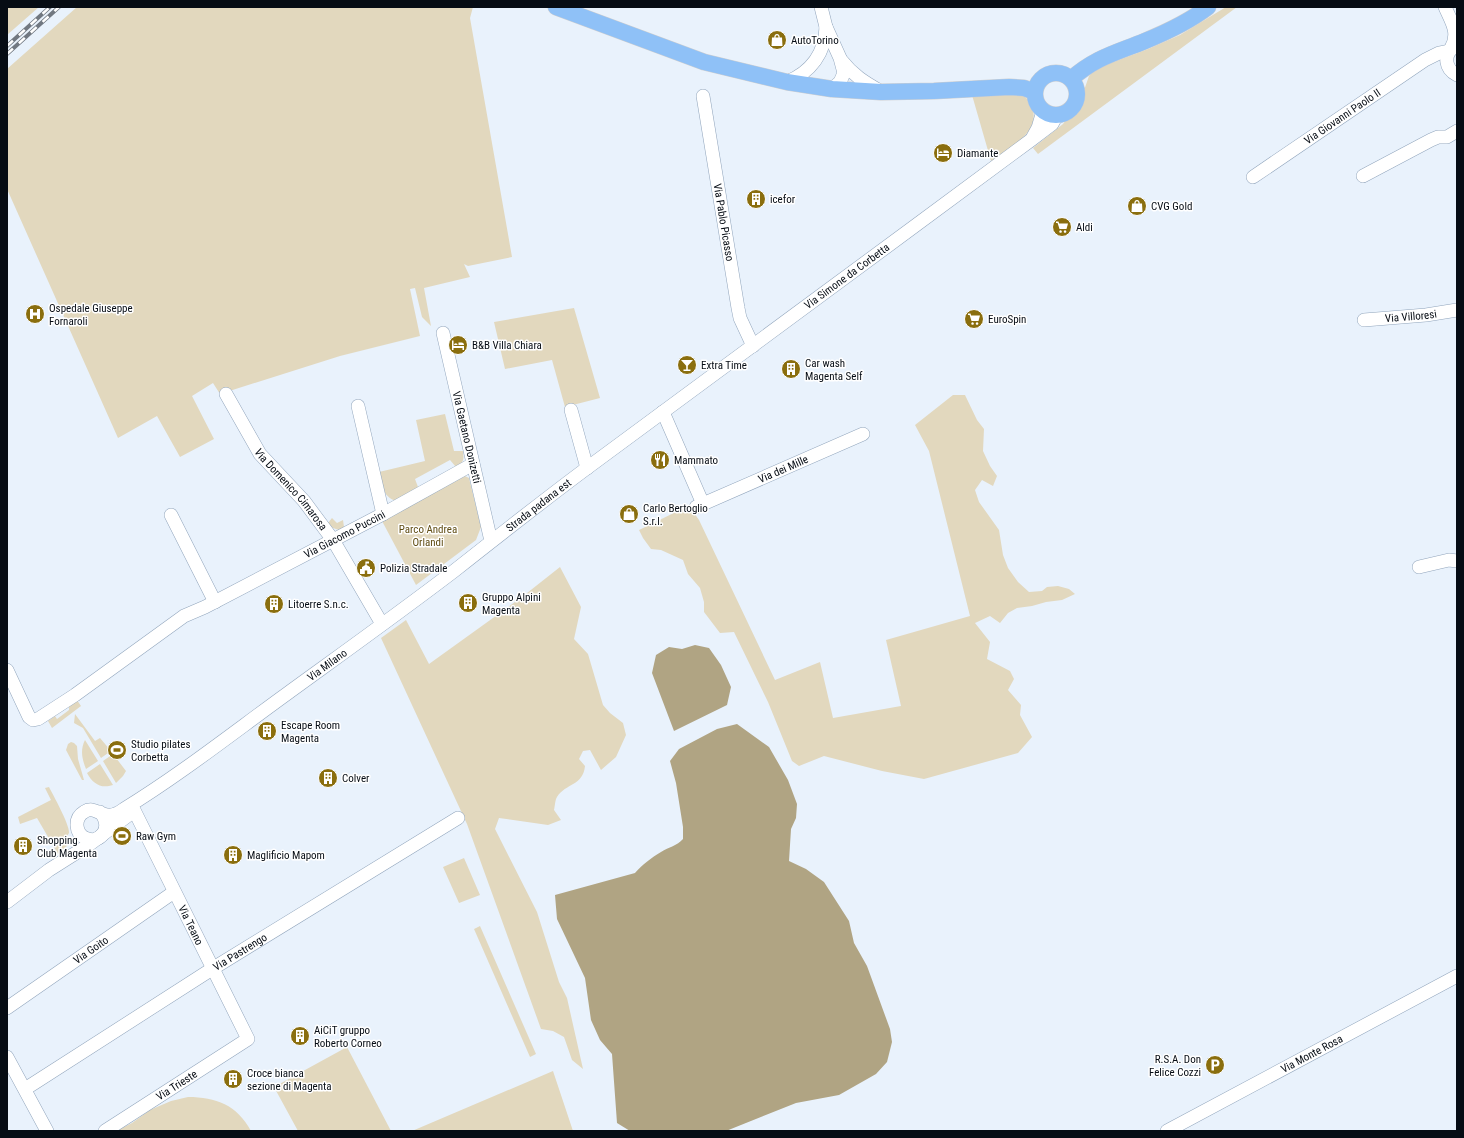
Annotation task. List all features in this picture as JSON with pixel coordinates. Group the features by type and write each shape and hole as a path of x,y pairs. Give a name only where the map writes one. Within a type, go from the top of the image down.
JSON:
{"main road":[{"path":"556,7 704,62 787,82 832,89 881,92 1009,87 1024,88 1035,92"},
{"path":"1071,79 1092,63 1120,50 1146,41 1198,15 1208,7"},
{"path":"1059,73 1066,75 1071,79 1077,91 1074,105 1069,110 1063,113 1050,113 1036,102 1036,85 1040,79 1046,75 1059,73"}],"street":[{"path":"821,7 826,26 840,58 844,73 843,78 832,89"},
{"path":"1445,7 1456,36 1451,52 1450,70 1457,75"},
{"path":"1453,7 1457,14"},
{"path":"787,82 804,73 815,62 826,38 826,26"},
{"name":"Via Giovanni Paolo II","path":"1253,177 1432,56 1439,58 1451,52"},
{"path":"840,58 851,73 881,92"},
{"name":"Via Pablo Picasso","path":"703,96 740,318 753,346"},
{"name":"Via Simone da Corbetta","path":"663,412 1052,124 1050,113"},
{"path":"1363,176 1431,140 1438,137 1447,138 1457,131"},
{"name":"Via Villoresi","path":"1364,320 1426,315 1457,310"},
{"name":"Via Gaetano Donizetti","path":"443,333 490,541"},
{"name":"Via Domenico Cimarosa","path":"226,394 260,454 304,501 334,540 382,624"},
{"path":"358,406 383,514"},
{"path":"570,410 587,468"},
{"name":"Strada padana est","path":"490,541 663,412"},
{"name":"Via dei Mille","path":"663,412 700,506 863,434"},
{"name":"Via Giacomo Puccini","path":"7,670 29,717 33,720 41,718 184,616 215,602 334,540 473,464"},
{"path":"171,515 215,602"},
{"name":"Via Milano","path":"100,812 109,815 121,812 162,785 382,624 490,541"},
{"path":"1419,566 1449,560 1457,561"},
{"name":"Via Milano","path":"7,902 50,870 100,836 134,810 162,785"},
{"path":"92,810 100,812 105,818 105,831 100,836 93,839 81,835 77,828 78,818 83,812 92,810"},
{"name":"Via Teano","path":"134,810 248,1039"},
{"name":"Via Pastrengo","path":"25,1089 212,969 458,818"},
{"name":"Via Milano","path":"50,870 71,847 77,834 77,828"},
{"name":"Via Goito","path":"7,1008 174,892"},
{"name":"Via Monte Rosa","path":"1167,1131 1457,976"},
{"name":"Via Trieste","path":"105,1131 248,1039"},
{"path":"7,1057 47,1131"}],"green space":[{"path":"7,7 39,7 7,35"},
{"path":"77,7 473,7 470,18 512,257 468,266 464,264 470,277 424,288 431,326 422,317 415,288 410,289 420,336 340,356 220,394 213,383 192,396 214,439 180,457 157,416 118,438 7,189 7,69"},
{"path":"1226,7 1237,7 1038,154 1033,148 1063,124 1081,99 1089,76 1095,69 1180,35"},
{"path":"1011,92 1026,98 1033,110 1034,119 1027,134 1021,140 991,161 972,95"},
{"path":"574,308 600,398 565,407 552,360 505,369 494,322"},
{"path":"953,395 965,395 977,420 984,429 983,451 990,466 997,476 993,486 982,480 975,490 979,502 999,530 1003,555 1008,568 1018,582 1029,592 1042,591 1047,587 1058,586 1069,589 1075,594 1062,600 1017,608 1008,613 1000,623 990,616 975,623 990,642 987,659 1010,671 1014,679 1008,690 1021,705 1020,715 1032,737 1018,753 924,779 882,771 824,756 799,766 792,761 768,702 734,632 720,633 704,612 704,602 700,588 688,574 683,560 661,550 651,549 639,530 682,509 692,510 699,520 775,680 820,662 833,718 901,706 886,640 970,616 929,451 915,425"},
{"path":"445,414 454,451 463,451 463,459 461,464 456,467 450,460 415,479 418,487 396,501 391,499 384,490 379,472 425,461 416,420"},
{"name":"Parco Andrea Orlandi","path":"465,476 469,478 481,527 476,540 416,585 382,521"},
{"path":"332,518 337,523 343,520 344,527 339,530 333,528 328,523"},
{"path":"560,567 581,607 574,639 588,654 603,705 610,713 623,723 626,735 616,757 601,770 590,750 583,751 579,759 585,766 584,772 578,781 561,792 556,800 554,810 561,820 548,825 499,818 495,829 537,912 559,982 567,998 583,1069 572,1060 564,1037 553,1031 541,1029 467,824 381,638 406,620 429,664 522,597"},
{"path":"77,700 81,706 52,728 48,721 55,716 57,719 69,710 69,706"},
{"path":"75,714 95,741 100,738 111,751 101,758 83,728 74,723"},
{"path":"85,740 98,761 86,769 82,754 82,747"},
{"path":"71,742 77,746 78,759 84,780 82,780 66,750 68,744"},
{"path":"113,754 126,771 116,783 103,761"},
{"path":"100,764 113,785 98,785 89,777 87,773"},
{"path":"49,787 69,829 69,833 65,838 68,845 58,854 37,818 20,824 18,817 51,800 45,788"},
{"path":"464,858 480,895 459,903 443,867"},
{"path":"480,926 536,1054 530,1057 474,929"},
{"path":"347,1047 391,1131 298,1131 274,1087"},
{"path":"553,1071 573,1131 412,1131"},
{"path":"188,1097 198,1097 225,1104 239,1115 251,1131 116,1131 132,1123 150,1110 171,1101"}],"shaded area":[{"path":"695,645 709,648 721,665 731,687 727,705 674,731 652,673 656,655 669,647 682,649"},
{"path":"737,724 769,747 788,780 797,804 796,818 791,829 789,861 806,869 824,882 849,921 854,943 867,966 890,1029 892,1042 887,1062 876,1074 839,1095 796,1103 726,1131 630,1131 617,1123 612,1054 600,1040 591,1020 585,978 557,919 555,895 635,873 644,864 664,850 681,841 683,839 683,827 676,783 670,761 679,749 717,729"}],"railway":[{"path":"7,46 50,7"},
{"path":"7,54 59,7"}],"place":[{"name":"AutoTorino","path":"777,40"},
{"name":"Diamante","path":"943,153"},
{"name":"icefor","path":"756,199"},
{"name":"CVG Gold","path":"1137,206"},
{"name":"Aldi","path":"1062,227"},
{"name":"Ospedale Giuseppe Fornaroli","path":"35,314"},
{"name":"EuroSpin","path":"974,319"},
{"name":"B&B Villa Chiara","path":"458,345"},
{"name":"Extra Time","path":"687,365"},
{"name":"Car wash Magenta Self","path":"791,369"},
{"name":"Mammato","path":"660,460"},
{"name":"Carlo Bertoglio S.r.l.","path":"629,514"},
{"name":"Polizia Stradale","path":"366,568"},
{"name":"Gruppo Alpini Magenta","path":"468,603"},
{"name":"Litoerre S.n.c.","path":"274,604"},
{"name":"Escape Room Magenta","path":"267,731"},
{"name":"Studio pilates Corbetta","path":"117,750"},
{"name":"Colver","path":"328,778"},
{"name":"Raw Gym","path":"122,836"},
{"name":"Shopping Club Magenta","path":"23,846"},
{"name":"Maglificio Mapom","path":"233,855"},
{"name":"AiCiT gruppo Roberto Corneo","path":"300,1036"},
{"name":"R.S.A. Don Felice Cozzi","path":"1215,1065"},
{"name":"Croce bianca sezione di Magenta","path":"233,1079"}]}
